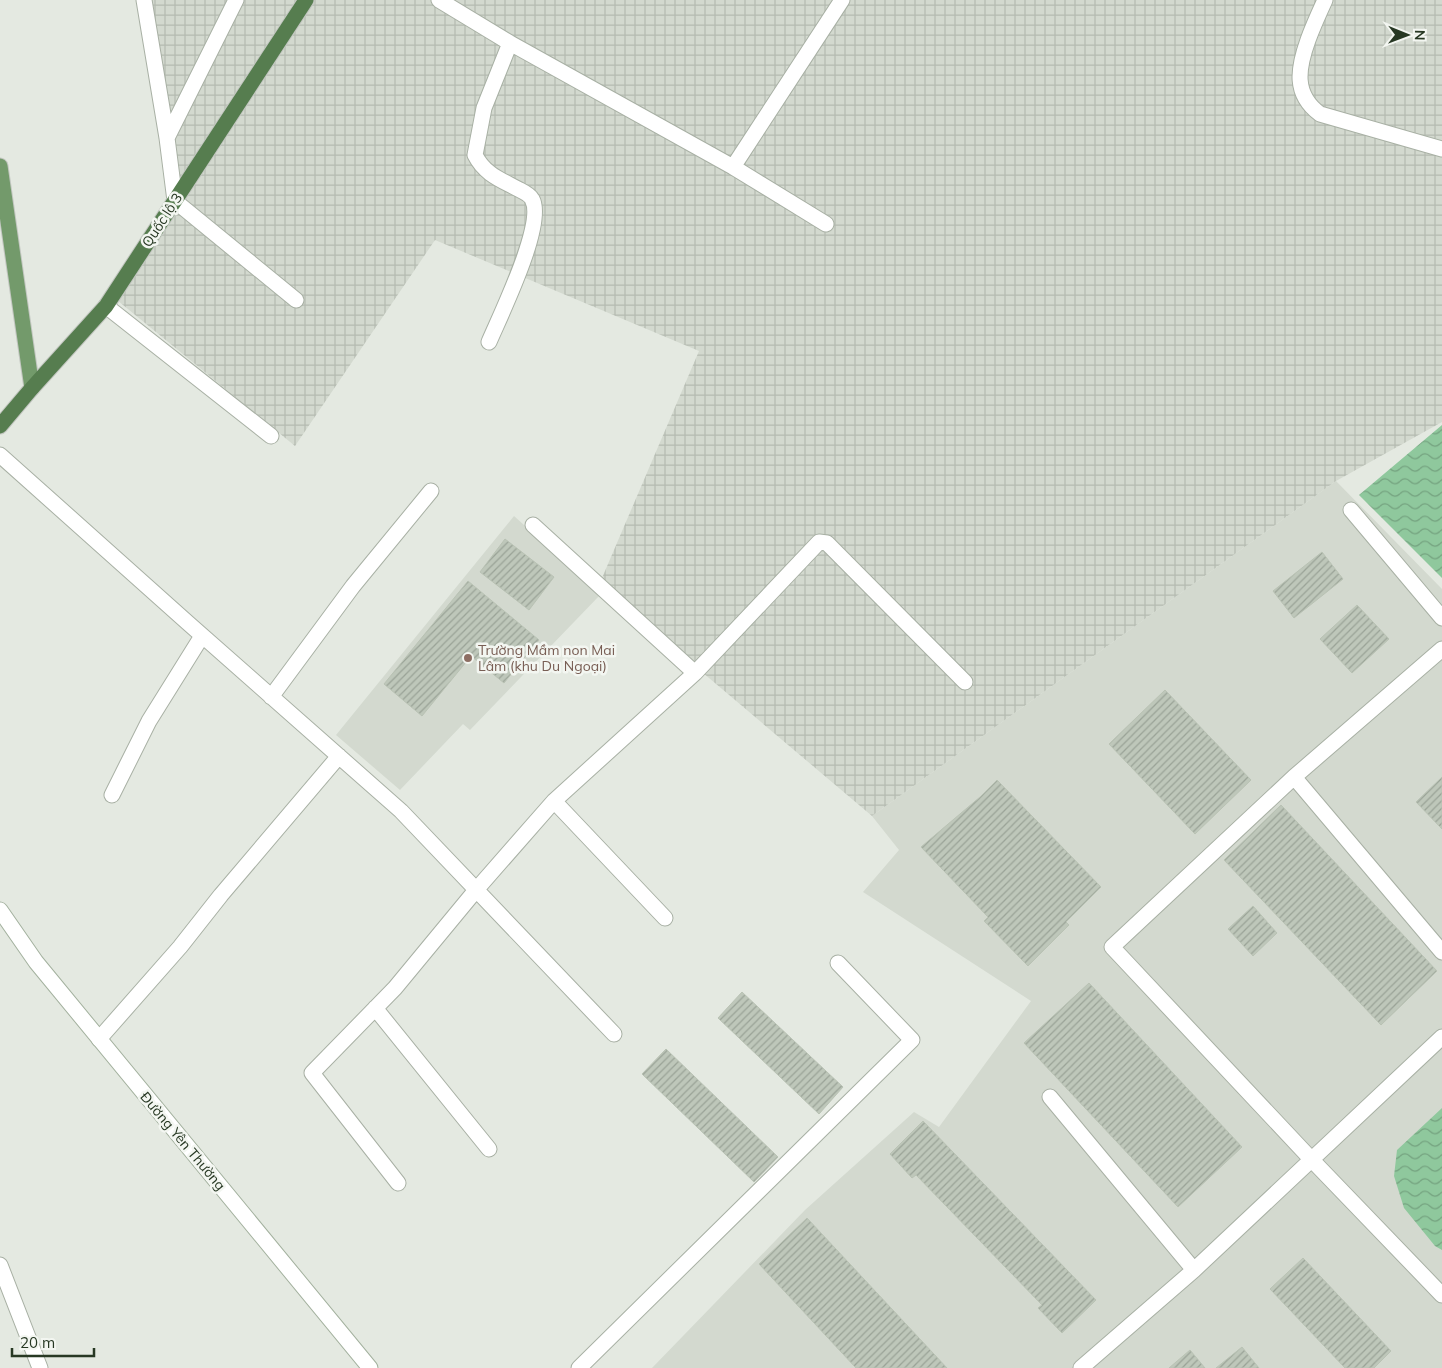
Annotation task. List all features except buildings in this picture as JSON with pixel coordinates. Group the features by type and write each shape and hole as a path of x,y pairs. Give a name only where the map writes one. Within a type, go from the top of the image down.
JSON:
{"highway":[{"name":"Quốc lộ 3","path":"0,426 106,306 306,0"}],"main road":[{"path":"0,166 32,388"}],"street":[{"path":"144,0 167,138 175,201 296,300"},
{"path":"167,138 236,0"},
{"path":"439,0 510,43 733,167 826,224"},
{"path":"733,167 842,0"},
{"path":"1325,0 1302,58 1299,73 1301,89 1313,109 1320,114 1442,149"},
{"path":"489,342 527,252 534,224 532,199 482,168 475,156 484,108 510,43"},
{"path":"106,306 271,436"},
{"path":"0,455 401,811 614,1034"},
{"path":"271,697 353,586 431,490"},
{"path":"1351,510 1442,618"},
{"path":"533,525 695,673"},
{"path":"398,1183 312,1073 395,988 476,890 554,801 695,673 818,542 827,543 965,682"},
{"path":"112,795 149,720 202,636"},
{"path":"1442,649 1294,777 1112,947 1442,1296"},
{"path":"99,1039 180,947 221,895 339,756"},
{"path":"1294,777 1442,952"},
{"path":"554,801 665,918"},
{"name":"Đường Yên Thường","path":"0,910 36,962 370,1368"},
{"path":"579,1368 912,1040 838,963"},
{"path":"375,1008 489,1149"},
{"path":"1081,1368 1194,1270 1442,1037"},
{"path":"1050,1096 1194,1270"},
{"path":"0,1265 40,1368"}],"shaded area":[{"path":"144,0 1442,0 1442,422 1336,481 872,816 599,585 699,351 435,240 295,446 112,296 175,200"},
{"path":"1336,481 1442,589 1442,1368 652,1368 805,1210 914,1112 939,1127 1031,1001 863,892 899,850 872,816"},
{"name":"Trường Mầm non Mai Lâm (khu Du Ngoại)","path":"514,516 601,594 470,730 463,724 400,790 336,735"}],"water":[{"path":"1442,425 1442,578 1359,495"},
{"path":"1442,1108 1442,1250 1435,1246 1404,1208 1394,1176 1397,1150"}],"place":[{"name":"Trường Mầm non Mai Lâm (khu Du Ngoại)","path":"468,658"}]}
